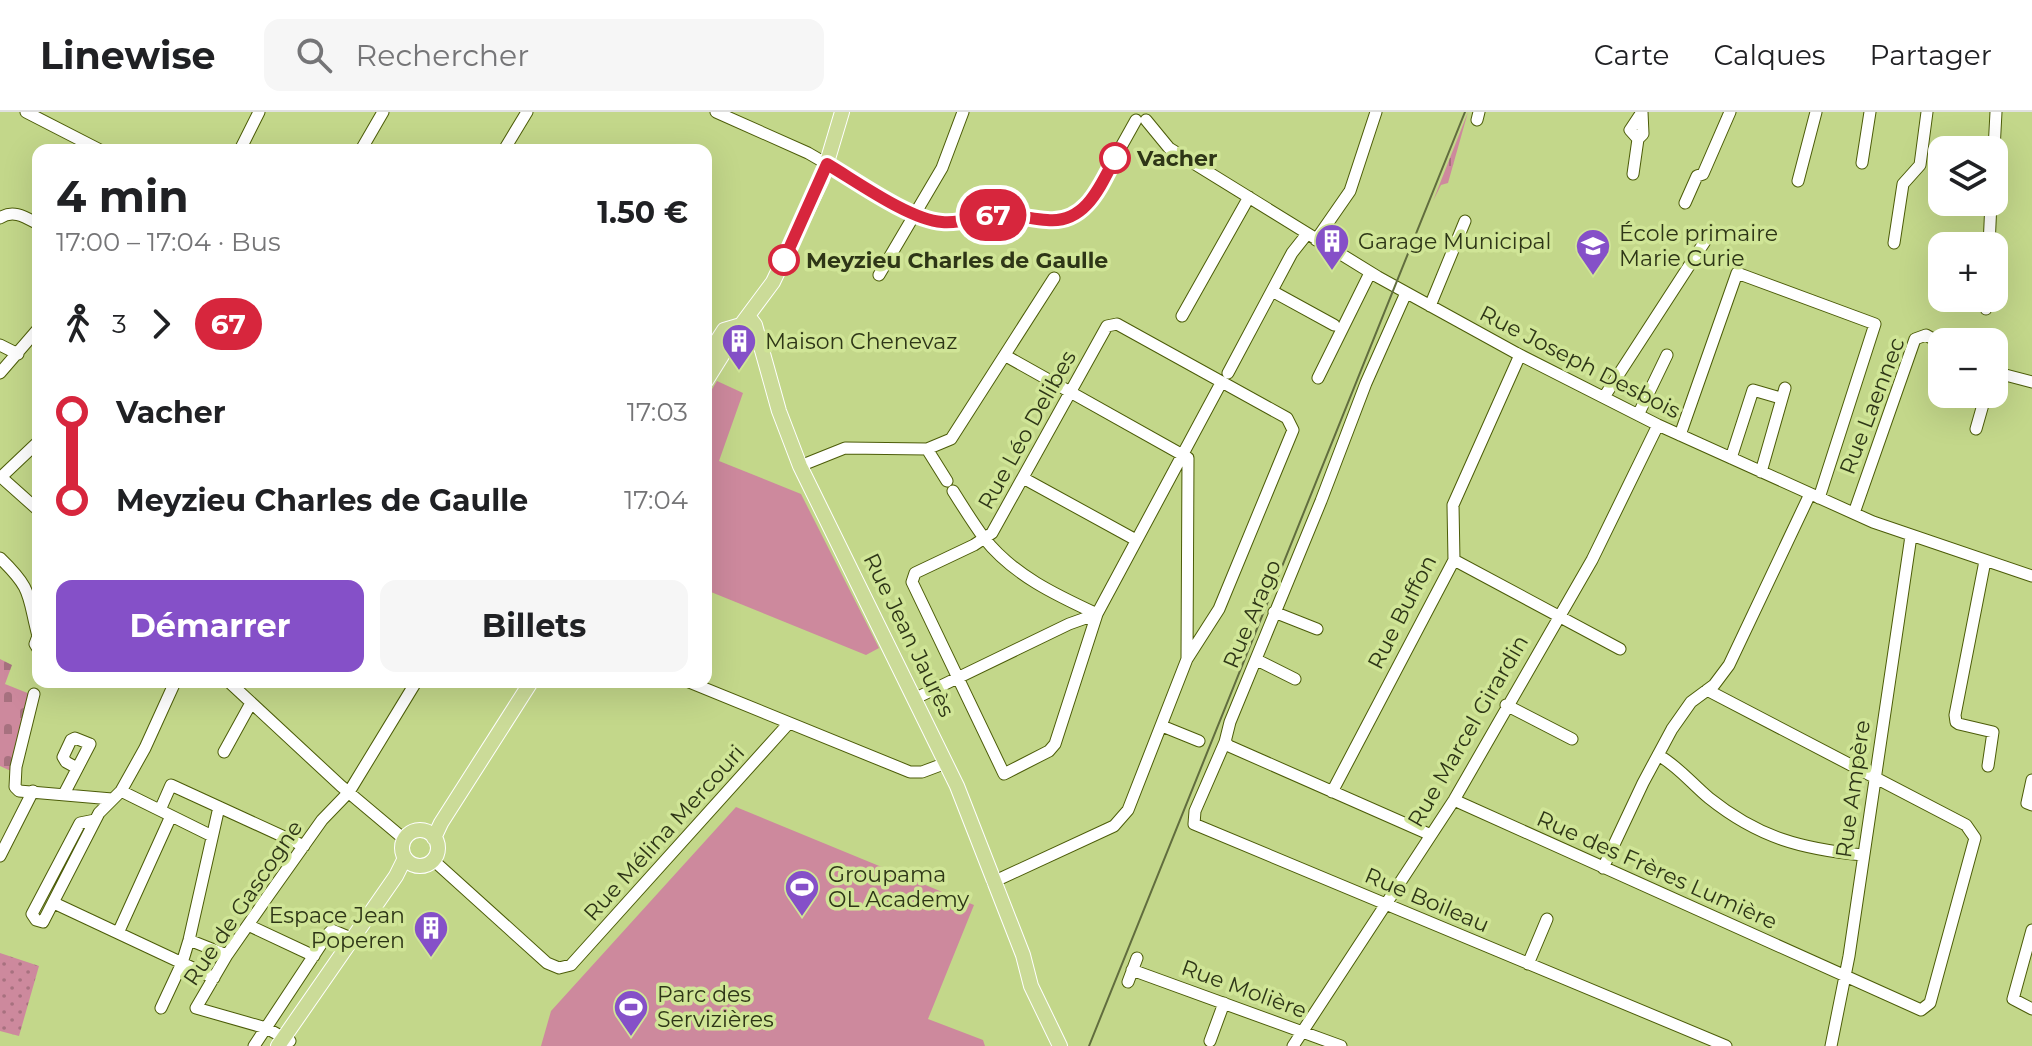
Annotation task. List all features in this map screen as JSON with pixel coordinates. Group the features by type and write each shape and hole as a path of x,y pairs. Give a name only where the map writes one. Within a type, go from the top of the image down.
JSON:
{"main road":[{"path":"712,355 745,321 773,282 822,179 842,112"},
{"name":"Rue Jean Jaurès","path":"745,321 757,334 779,411 800,466 946,763 1023,955 1039,982 1062,1046"},
{"path":"428,834 519,688"},
{"path":"428,834 437,849 433,860 424,865 410,862 402,849 404,839 412,832 428,834 441,823 527,688"},
{"path":"285,1043 396,876 410,862"}],"street":[{"path":"26,112 88,144"},
{"path":"243,144 259,112"},
{"path":"364,144 383,112"},
{"path":"508,144 527,112"},
{"path":"716,112 808,153 915,215 946,223 1002,215 1057,221 1075,215 1093,197 1141,116"},
{"path":"879,275 942,168 963,112"},
{"path":"914,699 1069,624 1097,614 1292,253 1311,237 1350,191 1376,112"},
{"path":"1685,203 1697,176 1703,174 1730,112"},
{"path":"1798,181 1816,112"},
{"path":"1862,163 1870,112"},
{"path":"1894,243 1903,184 1920,165 1927,112"},
{"path":"1995,136 1996,112"},
{"path":"1633,174 1638,139 1643,134 1641,113"},
{"name":"Rue Joseph Desbois","path":"1141,116 1169,148 1370,273 1520,355 1658,425 1814,496 1911,536 2032,576"},
{"path":"1182,316 1249,197"},
{"path":"0,218 8,213 32,221"},
{"path":"1430,306 1465,221"},
{"path":"1604,397 1711,232"},
{"path":"1318,378 1370,273"},
{"path":"1603,868 1658,755 1691,702 1707,690 1729,665 1814,496 1875,324 1737,273 1680,435"},
{"path":"800,466 845,448 927,449 951,439 1054,278"},
{"path":"1272,291 1334,325"},
{"name":"Rue Arago","path":"1225,742 1230,722 1366,383 1406,293"},
{"name":"Rue Léo Delibes","path":"1097,614 1055,744 1049,751 1004,774 912,582 915,573 992,533 1107,326 1117,324 1224,378"},
{"path":"0,373 32,336"},
{"name":"Rue Laennec","path":"1854,513 1915,339 1928,336"},
{"path":"0,345 18,354"},
{"name":"Rue Buffon","path":"1332,792 1454,560 1453,505 1520,355"},
{"path":"1638,415 1667,355"},
{"path":"1006,356 1183,454 1190,464 1187,659"},
{"path":"2008,376 2032,382"},
{"path":"993,882 1114,826 1128,810 1187,659 1219,609 1293,430 1287,418 1224,378"},
{"path":"1731,458 1753,390 1781,392 1761,472"},
{"path":"1976,429 1982,408"},
{"name":"Rue Marcel Girardin","path":"1293,1046 1454,800 1592,560 1658,425"},
{"path":"32,448 0,477 32,505"},
{"path":"927,449 985,539 1008,563 1048,591 1097,614"},
{"path":"1023,478 1136,540"},
{"name":"Rue Ampère","path":"1831,1046 1845,975 1911,536"},
{"path":"0,558 30,593 32,604"},
{"path":"1454,560 1620,649"},
{"path":"1985,561 1955,715 1959,724 1993,732 1988,766"},
{"path":"1274,612 1317,629"},
{"path":"1257,660 1295,679"},
{"path":"95,820 80,823 71,836 32,914 36,920 43,922 95,820 116,795 145,748 172,688"},
{"path":"235,688 404,839"},
{"name":"Rue de Gascogne","path":"266,1028 196,1008 227,955 345,789 412,688"},
{"path":"704,688 910,772 922,772 946,763"},
{"path":"1707,690 1875,779"},
{"path":"34,694 14,782 19,791 116,795 160,810 212,836"},
{"path":"224,752 251,703"},
{"path":"1506,705 1572,739"},
{"name":"Rue Mélina Mercouri","path":"433,860 547,963 566,967 576,962 789,723"},
{"path":"1162,726 1199,741"},
{"path":"1225,742 1431,835"},
{"name":"Rue Boileau","path":"1225,742 1195,811 1194,824 1726,1046"},
{"path":"1658,755 1673,763 1700,791 1750,827 1799,847 1863,855"},
{"path":"64,794 77,768"},
{"name":"Rue des Frères Lumière","path":"1454,800 1921,1010 1930,1003 1975,838 1966,825 1875,779"},
{"path":"2032,780 2027,803 2032,805"},
{"path":"160,810 171,785 304,846"},
{"path":"0,856 33,791"},
{"path":"161,1008 189,940 219,807"},
{"path":"118,933 171,816"},
{"path":"54,903 214,978"},
{"path":"1528,964 1547,919"},
{"path":"248,925 314,956"},
{"path":"254,1046 332,930 356,940"},
{"path":"2032,930 2013,999 2032,1009"},
{"path":"189,940 227,955"},
{"name":"Rue Molière","path":"1137,958 1130,976 1224,1003 1341,1046"},
{"path":"1210,1041 1224,1003"},
{"path":"266,1028 285,1043"}],"green space":[{"path":"1468,112 1448,183 1441,185 1433,201"},
{"path":"717,381 743,393 719,461 801,494 879,648 866,655 712,592 712,389"},
{"path":"0,659 12,665 5,684 30,694 11,771 0,766"},
{"name":"Groupama OL Academy","path":"736,807 974,905 928,1019 983,1040 985,1046 541,1046 551,1011"},
{"path":"0,953 39,966 19,1036 0,1031"}],"tram line":[{"path":"1089,1046 1465,112"}],"bus line":[{"name":"67","path":"784,260 827,164 924,219 946,223 988,215 1016,215 1057,221 1075,215 1087,206 1115,158"}],"place":[{"name":"Vacher","path":"1115,158"},
{"name":"Meyzieu Charles de Gaulle","path":"784,260"},
{"name":"Garage Municipal","path":"1332,272"},
{"name":"École primaire Marie Curie","path":"1593,277"},
{"name":"Maison Chenevaz","path":"739,372"},
{"name":"Groupama OL Academy","path":"802,918"},
{"name":"Espace Jean Poperen","path":"431,959"},
{"name":"Parc des Servizières","path":"631,1038"}]}
